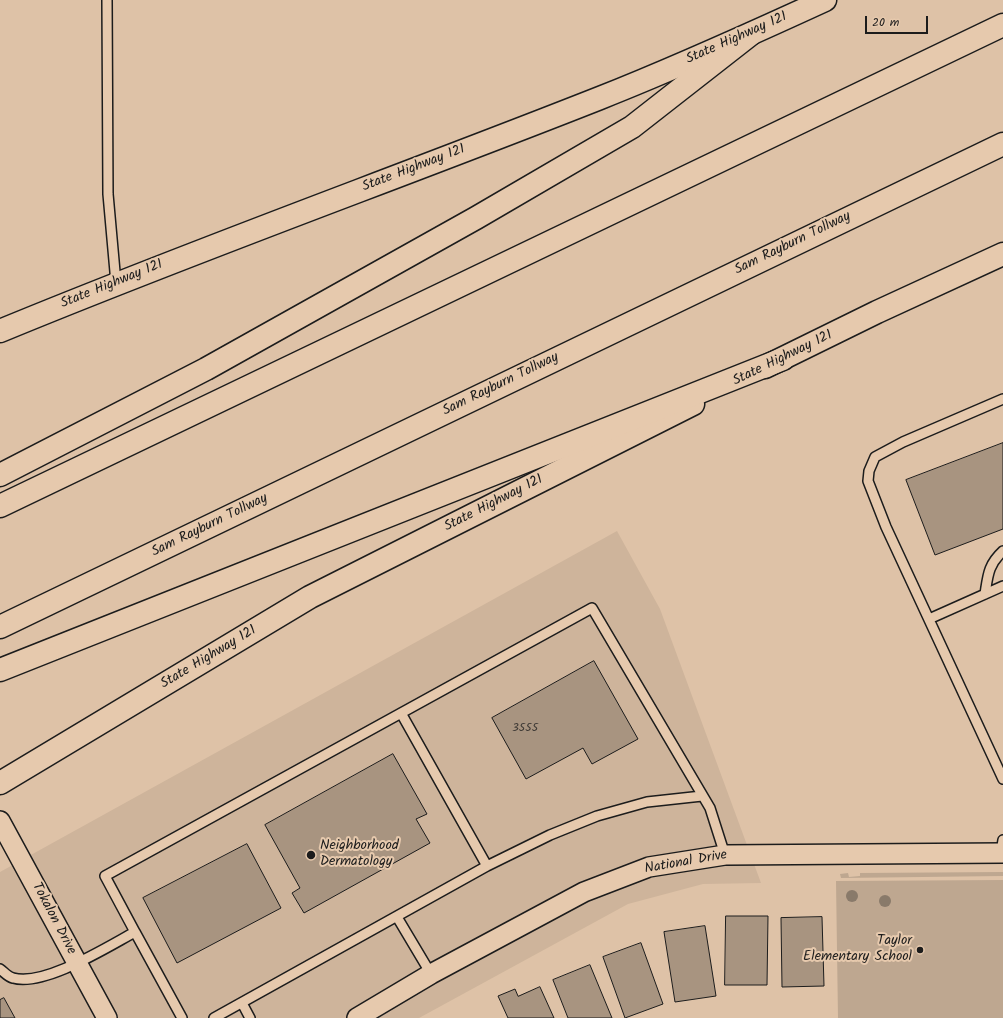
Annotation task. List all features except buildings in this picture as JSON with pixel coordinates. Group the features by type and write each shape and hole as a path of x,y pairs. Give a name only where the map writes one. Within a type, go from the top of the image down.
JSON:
{"main road":[{"name":"State Highway 121","path":"0,331 116,283 601,97 751,34 825,0"},
{"path":"0,506 1003,25"},
{"path":"0,475 206,369 476,218 632,127 751,34"},
{"name":"Sam Rayburn Tollway","path":"0,627 1003,144"},
{"name":"State Highway 121","path":"0,783 310,597 877,312 1003,254"},
{"path":"0,670 783,359"}],"street":[{"name":"Tokalon Drive","path":"0,821 107,1018"},
{"name":"National Drive","path":"357,1018 431,974 584,892 649,867 725,855 1002,849"}],"lane":[{"path":"107,0 108,194 116,283"},
{"path":"1003,399 902,442 875,457 869,471 868,481 886,527 1003,779"},
{"path":"985,594 989,569 993,560 1003,551"},
{"path":"929,619 1003,586"},
{"path":"182,1018 105,876 592,608 710,808 725,855"},
{"path":"401,713 487,866"},
{"path":"214,1018 487,866 550,836 597,816 647,802 702,796"},
{"path":"397,917 431,974"},
{"path":"0,970 12,978 34,979 77,964 135,932"},
{"path":"242,1003 250,1018"}],"shaded area":[{"path":"617,531 660,609 761,883 703,884 628,904 419,1018 0,1018 0,872"},
{"path":"1003,872 1003,876 841,878 840,874 848,873 849,877 860,876 860,873"},
{"name":"Taylor Elementary School","path":"1003,880 1003,1018 838,1018 836,881"}],"place":[{"name":"Neighborhood Dermatology","path":"311,855"},
{"name":"Taylor Elementary School","path":"920,950"}]}
